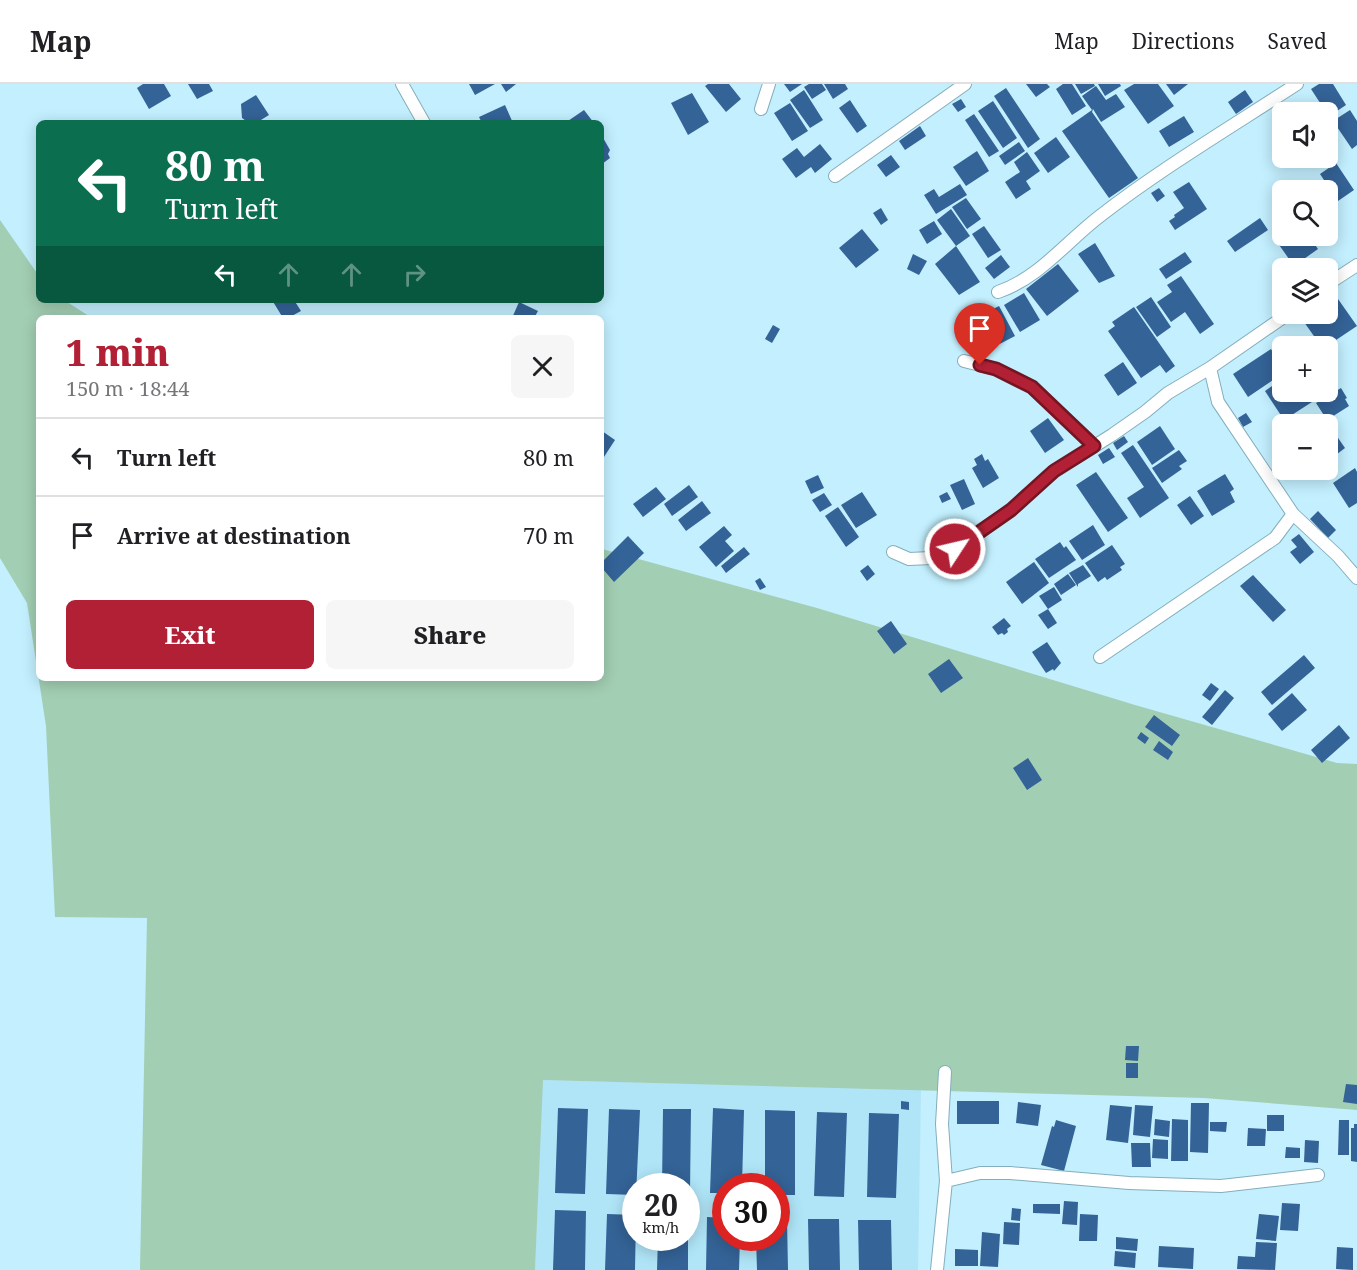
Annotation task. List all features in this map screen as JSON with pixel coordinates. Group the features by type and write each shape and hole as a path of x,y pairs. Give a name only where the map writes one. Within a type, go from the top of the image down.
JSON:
{"street":[{"path":"402,84 422,120"},
{"path":"761,109 769,84"},
{"path":"835,176 965,84"},
{"path":"998,292 1014,287 1029,277 1100,216 1184,157 1297,84"},
{"path":"1338,277 1357,265"},
{"path":"893,552 909,559 931,558 955,549 1011,510 1054,471 1146,412 1168,393 1210,368 1274,324"},
{"path":"964,361 996,369 1032,387 1094,446"},
{"path":"1210,368 1218,402 1293,514 1338,556 1357,578"},
{"path":"1100,657 1275,538 1293,514"},
{"path":"937,1270 945,1182 942,1124 945,1072"},
{"path":"945,1182 980,1173 1010,1173 1129,1183 1221,1186 1318,1175"}],"shaded area":[{"path":"542,1080 921,1089 918,1270 535,1270"}],"green space":[{"path":"0,220 36,272 36,303 69,303 87,315 36,315 36,661 27,603 0,558"},
{"path":"604,550 817,608 1135,705 1337,763 1357,764 1357,1110 1204,1098 543,1080 535,1270 140,1270 147,918 55,917 46,726 39,681 604,681"}],"building":[{"path":"143,84 164,84 171,96 149,109 137,88"},
{"path":"188,84 209,84 213,91 197,99"},
{"path":"469,84 495,84 475,95"},
{"path":"501,84 516,84 506,92"},
{"path":"729,84 741,99 726,112 705,86"},
{"path":"784,84 802,84 790,92"},
{"path":"809,84 822,84 826,90 812,99 804,87"},
{"path":"824,84 845,84 848,89 833,99"},
{"path":"1026,84 1047,84 1050,87 1036,97"},
{"path":"1063,84 1072,84 1086,106 1072,115 1056,89"},
{"path":"1075,84 1094,84 1095,86 1081,94"},
{"path":"1098,84 1120,84 1121,86 1105,96"},
{"path":"1134,84 1158,84 1174,106 1148,124 1124,90"},
{"path":"1166,84 1188,84 1174,95"},
{"path":"1319,84 1333,84 1346,105 1338,110 1338,102 1319,102 1311,89"},
{"path":"1096,86 1106,100 1116,94 1125,107 1101,122 1093,109 1092,112 1138,178 1109,198 1062,131 1092,110 1082,96"},
{"path":"1006,88 1040,139 1028,148 994,96"},
{"path":"804,90 823,120 810,128 790,100"},
{"path":"1245,90 1253,102 1236,114 1228,102"},
{"path":"692,93 709,122 688,135 671,103"},
{"path":"256,95 269,115 261,120 245,120 242,118 241,104"},
{"path":"961,99 966,107 958,112 952,104"},
{"path":"850,100 867,126 857,133 839,108"},
{"path":"993,101 1017,138 1003,148 978,111"},
{"path":"790,103 808,131 792,141 774,113"},
{"path":"505,105 512,120 480,120 479,117"},
{"path":"584,110 592,120 569,120"},
{"path":"1350,110 1357,121 1357,145 1352,149 1338,128 1338,118"},
{"path":"974,114 999,151 989,157 965,120"},
{"path":"1184,116 1194,132 1169,147 1159,131"},
{"path":"920,126 926,136 905,150 899,141"},
{"path":"1056,137 1070,157 1048,173 1034,153"},
{"path":"604,140 610,150 608,154 610,158 604,162"},
{"path":"1019,142 1025,151 1005,165 999,156"},
{"path":"820,144 832,159 815,173 811,167 796,178 782,159 797,148 804,157"},
{"path":"977,151 989,171 966,186 953,167"},
{"path":"1027,152 1040,171 1026,181 1031,189 1016,199 1005,182 1020,172 1014,162"},
{"path":"891,155 900,167 886,177 877,165"},
{"path":"1338,166 1354,190 1338,201 1338,180 1324,180 1320,174 1329,168 1338,168"},
{"path":"1189,182 1207,209 1175,230 1169,221 1184,208 1173,192"},
{"path":"960,184 967,195 936,214 924,195 934,189 939,197"},
{"path":"1159,188 1165,196 1157,202 1151,193"},
{"path":"966,198 981,219 967,229 952,207"},
{"path":"881,208 888,220 881,225 873,213"},
{"path":"951,209 970,236 956,246 937,220"},
{"path":"1260,218 1268,230 1235,252 1227,241"},
{"path":"934,221 942,234 927,244 919,230"},
{"path":"984,226 1001,250 988,258 972,234"},
{"path":"862,229 879,250 856,268 839,248"},
{"path":"1095,243 1115,276 1099,283 1078,254"},
{"path":"956,246 980,282 959,295 935,264"},
{"path":"1280,246 1316,246 1318,249 1305,258 1288,258"},
{"path":"1185,252 1192,262 1166,279 1159,269"},
{"path":"913,254 927,261 919,275 907,269"},
{"path":"1001,255 1010,267 994,279 985,268"},
{"path":"1058,264 1079,291 1047,316 1026,289"},
{"path":"1181,276 1214,324 1200,334 1185,312 1171,322 1157,302 1172,292 1167,285"},
{"path":"1024,293 1040,320 1020,332 1004,305"},
{"path":"1151,297 1171,327 1157,337 1136,307"},
{"path":"1338,299 1357,326 1338,339 1338,336 1314,336 1305,324 1338,324"},
{"path":"274,303 296,303 301,311 294,315 281,315"},
{"path":"519,303 538,311 536,315 513,315"},
{"path":"999,306 1015,336 992,348 976,318"},
{"path":"1134,307 1175,366 1166,373 1160,365 1141,378 1108,331 1115,326 1112,322"},
{"path":"971,317 982,335 970,348 955,333"},
{"path":"773,325 780,329 772,343 765,339"},
{"path":"1271,349 1272,381 1248,397 1233,374"},
{"path":"1123,362 1137,383 1118,396 1104,375"},
{"path":"1272,386 1272,402 1265,391"},
{"path":"1341,388 1349,406 1336,414 1323,414 1316,403 1338,402 1338,390"},
{"path":"1272,402 1312,402 1293,414 1280,414"},
{"path":"1246,413 1252,422 1243,427 1238,418"},
{"path":"1048,418 1064,440 1045,453 1030,431"},
{"path":"1160,426 1175,449 1152,465 1137,442"},
{"path":"604,432 615,440 604,457"},
{"path":"1124,436 1128,442 1117,450 1113,443"},
{"path":"1338,438 1345,448 1338,453"},
{"path":"1133,445 1169,498 1140,518 1127,498 1144,487 1121,453"},
{"path":"1109,448 1115,457 1103,464 1098,455"},
{"path":"1179,450 1187,461 1179,466 1182,469 1162,483 1152,468"},
{"path":"982,454 985,461 988,459 999,478 983,488 972,468 977,465 974,459"},
{"path":"1355,468 1357,503 1349,508 1333,483"},
{"path":"1096,472 1128,518 1108,532 1076,485"},
{"path":"1225,474 1234,489 1230,492 1235,502 1212,516 1197,491"},
{"path":"818,475 824,488 811,494 805,481"},
{"path":"964,479 975,504 962,510 950,485"},
{"path":"689,485 698,497 672,516 664,504"},
{"path":"656,487 666,499 643,517 633,504"},
{"path":"862,492 877,515 856,528 841,505"},
{"path":"947,492 951,499 942,503 939,496"},
{"path":"824,493 832,505 820,512 812,500"},
{"path":"1190,496 1204,516 1191,525 1177,505"},
{"path":"702,501 711,513 686,531 678,520"},
{"path":"838,507 859,537 846,547 825,516"},
{"path":"1318,511 1336,530 1328,538 1310,519"},
{"path":"1093,525 1105,545 1082,560 1069,541"},
{"path":"724,526 732,535 725,541 734,551 716,567 699,547"},
{"path":"1299,534 1314,552 1300,564 1290,552 1297,547 1291,540"},
{"path":"628,536 644,553 614,582 604,570 604,560"},
{"path":"1060,542 1064,548 1066,546 1076,560 1049,578 1035,559"},
{"path":"1112,545 1125,564 1120,567 1122,570 1107,580 1105,577 1098,582 1085,563"},
{"path":"744,547 750,554 726,573 721,566"},
{"path":"1034,562 1049,583 1022,604 1006,582"},
{"path":"868,565 875,574 867,581 860,571"},
{"path":"1083,565 1091,576 1078,584 1078,587 1069,573"},
{"path":"1068,574 1076,585 1061,595 1054,584"},
{"path":"1253,575 1286,610 1273,622 1240,586"},
{"path":"760,578 766,587 760,590 755,581"},
{"path":"1054,587 1062,600 1048,609 1039,596"},
{"path":"1048,609 1057,623 1048,629 1038,615"},
{"path":"1004,618 1011,626 1004,635 1002,633 998,635 992,627"},
{"path":"891,621 907,644 894,654 877,631"},
{"path":"1047,642 1061,663 1054,671 1053,669 1046,673 1032,652"},
{"path":"1304,655 1315,668 1272,705 1261,692"},
{"path":"949,659 963,678 941,693 928,674"},
{"path":"1211,683 1219,689 1210,701 1202,695"},
{"path":"1225,690 1234,698 1212,725 1202,717"},
{"path":"1292,693 1307,710 1282,731 1268,714"},
{"path":"1154,715 1180,735 1172,746 1145,727"},
{"path":"1339,725 1350,738 1322,763 1311,750"},
{"path":"1141,732 1149,738 1145,744 1137,738"},
{"path":"1159,741 1173,752 1168,760 1153,750"},
{"path":"1028,758 1042,780 1027,790 1013,768"},
{"path":"1126,1046 1139,1046 1138,1061 1125,1060"},
{"path":"1126,1063 1138,1063 1138,1078 1126,1078"},
{"path":"1346,1084 1357,1085 1357,1104 1343,1102"},
{"path":"901,1101 909,1102 909,1110 901,1109"},
{"path":"957,1101 999,1101 999,1124 957,1124"},
{"path":"1018,1102 1041,1105 1038,1126 1016,1123"},
{"path":"1191,1103 1209,1103 1208,1153 1190,1152"},
{"path":"1110,1105 1132,1107 1128,1143 1106,1140"},
{"path":"1135,1105 1153,1106 1150,1137 1133,1135"},
{"path":"558,1108 588,1109 585,1194 555,1193"},
{"path":"713,1108 744,1110 742,1173 712,1173 712,1193 710,1193"},
{"path":"609,1109 640,1110 637,1173 622,1173 622,1195 606,1194"},
{"path":"663,1109 691,1109 690,1173 662,1173"},
{"path":"765,1110 795,1111 795,1195 790,1195 790,1173 765,1173"},
{"path":"817,1112 847,1113 844,1197 814,1196"},
{"path":"869,1113 899,1114 896,1198 867,1197"},
{"path":"1267,1115 1284,1115 1284,1131 1267,1131"},
{"path":"1155,1119 1170,1121 1169,1137 1154,1135"},
{"path":"1172,1119 1188,1120 1188,1161 1171,1161"},
{"path":"1056,1120 1076,1126 1064,1171 1041,1165 1052,1126 1054,1127"},
{"path":"1339,1120 1349,1120 1349,1155 1338,1155"},
{"path":"1210,1122 1227,1122 1226,1132 1210,1131"},
{"path":"1354,1124 1357,1124 1357,1162 1351,1161 1351,1128 1354,1128"},
{"path":"1248,1128 1266,1129 1265,1146 1247,1146"},
{"path":"1153,1139 1168,1140 1168,1159 1152,1158"},
{"path":"1305,1140 1319,1141 1318,1163 1304,1162"},
{"path":"1131,1143 1150,1143 1151,1167 1132,1167"},
{"path":"1286,1147 1300,1148 1300,1158 1285,1158"},
{"path":"1064,1201 1078,1202 1077,1225 1062,1224"},
{"path":"1282,1203 1300,1204 1298,1231 1280,1230"},
{"path":"1033,1204 1060,1204 1060,1214 1033,1213"},
{"path":"1012,1208 1021,1209 1020,1221 1011,1220"},
{"path":"555,1210 586,1211 585,1270 553,1270"},
{"path":"607,1214 622,1215 622,1251 635,1251 635,1270 605,1270"},
{"path":"1080,1214 1098,1215 1097,1241 1079,1241"},
{"path":"1259,1214 1279,1216 1276,1241 1256,1239"},
{"path":"707,1217 712,1217 712,1251 740,1251 739,1270 706,1270"},
{"path":"808,1219 839,1219 840,1270 809,1270"},
{"path":"858,1220 891,1220 892,1270 859,1270"},
{"path":"1004,1222 1020,1223 1019,1245 1003,1244"},
{"path":"982,1232 1000,1234 998,1267 980,1266"},
{"path":"1116,1237 1138,1239 1137,1251 1116,1249"},
{"path":"1256,1242 1277,1243 1275,1270 1237,1269 1238,1256 1255,1257"},
{"path":"1159,1246 1194,1248 1193,1269 1158,1267"},
{"path":"1337,1247 1353,1248 1353,1270 1336,1269"},
{"path":"955,1249 978,1250 978,1266 955,1266"},
{"path":"658,1251 688,1251 688,1270 657,1270"},
{"path":"756,1251 788,1251 788,1270 757,1270"},
{"path":"1115,1251 1136,1253 1135,1268 1114,1266"}],"route":[{"path":"955,549 1011,510 1054,471 1094,446 1032,387 996,369 980,365"}]}
